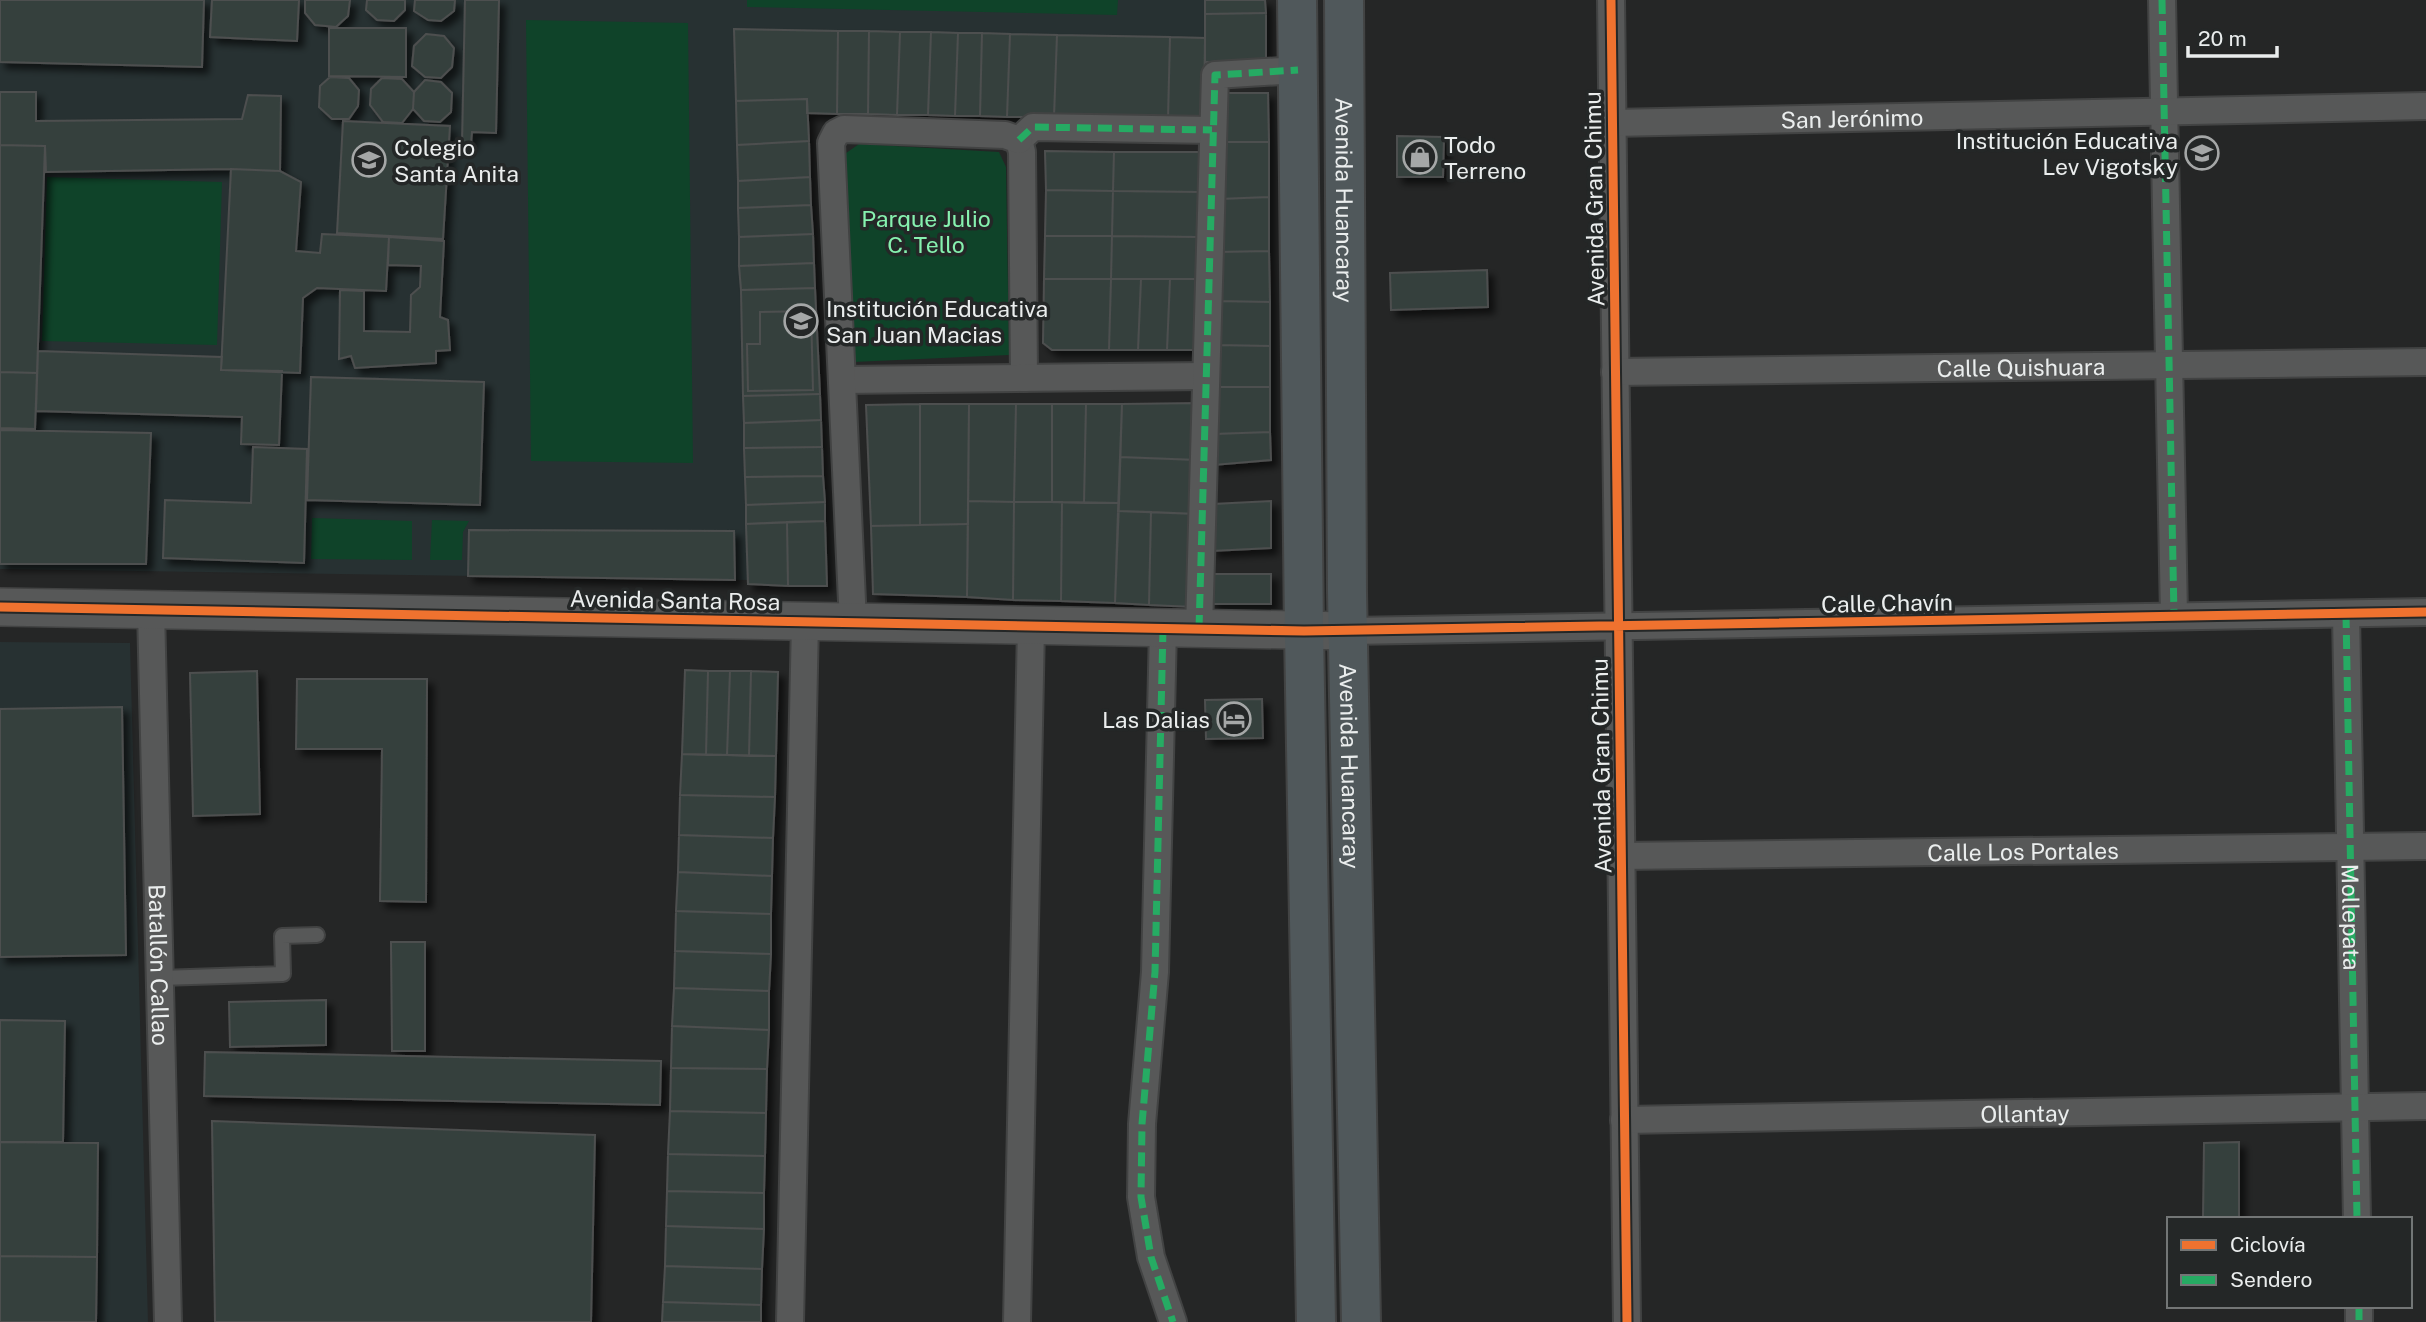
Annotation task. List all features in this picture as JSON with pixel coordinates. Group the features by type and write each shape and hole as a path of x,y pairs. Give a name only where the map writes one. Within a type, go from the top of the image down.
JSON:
{"main road":[{"name":"Avenida Huancaray","path":"1297,0 1316,1322"},
{"name":"Avenida Huancaray","path":"1343,0 1349,631 1361,1322"}],"street":[{"name":"Avenida Gran Chimu","path":"1611,0 1627,1322"},
{"path":"2162,0 2162,111 2174,616"},
{"path":"1199,629 1215,75 1298,70"},
{"name":"San Jerónimo","path":"1612,123 2426,106"},
{"path":"1019,141 1033,127 1212,130"},
{"path":"853,622 831,143 836,134 844,129 1005,135 1019,141"},
{"path":"1019,141 1022,152 1024,378"},
{"name":"Calle Quishuara","path":"1615,372 2426,362"},
{"path":"842,380 1206,376"},
{"name":"Avenida Santa Rosa","path":"0,607 1349,631"},
{"name":"Batallón Callao","path":"151,610 168,1322"},
{"name":"Calle Chavín","path":"1349,631 2426,612"},
{"name":"Mollepata","path":"2346,614 2357,1217"},
{"path":"790,1322 805,622"},
{"path":"1017,1322 1031,626"},
{"path":"1163,628 1155,972 1142,1124 1141,1197 1151,1256 1173,1322"},
{"name":"Calle Los Portales","path":"1622,856 2426,846"},
{"name":"Ollantay","path":"1625,1120 2426,1106"}],"lane":[{"path":"160,978 283,974 282,936 317,935"}],"shaded area":[{"name":"Colegio Santa Anita","path":"0,0 1205,0 1205,38 734,29 748,580 0,569"},
{"path":"0,642 130,643 148,1322 0,1322"}],"green space":[{"path":"747,0 1118,0 1117,15 747,7"},
{"path":"526,20 688,23 693,463 531,461"},
{"name":"Parque Julio C. Tello","path":"859,144 999,152 1006,167 1009,355 853,362 839,158"},
{"path":"47,177 222,182 217,345 42,341"},
{"path":"312,518 412,521 412,560 311,559"},
{"path":"432,520 469,521 463,532 462,560 430,560"}],"building":[{"path":"0,0 204,0 202,67 0,62"},
{"path":"212,0 299,0 297,41 210,37"},
{"path":"305,0 350,0 348,16 336,27 315,25 305,13"},
{"path":"367,0 405,0 405,10 394,21 377,20 366,10"},
{"path":"415,0 455,0 454,11 441,21 428,20 414,11"},
{"path":"465,0 499,0 496,133 472,132 471,144 462,144"},
{"path":"1205,0 1265,0 1266,13 1205,14"},
{"path":"1266,13 1266,62 1205,62 1205,14"},
{"path":"329,28 406,28 406,77 329,76"},
{"path":"734,29 838,31 837,114 807,113 807,99 736,101"},
{"path":"838,31 869,31 868,114 837,114"},
{"path":"869,31 900,32 897,115 868,114"},
{"path":"900,32 931,32 928,115 897,115"},
{"path":"931,32 958,33 955,116 928,115"},
{"path":"958,33 982,33 980,116 955,116"},
{"path":"982,33 1010,34 1007,117 980,116"},
{"path":"426,34 444,36 454,48 452,67 441,78 425,77 412,66 414,46"},
{"path":"1010,34 1057,35 1054,117 1007,117"},
{"path":"1057,35 1170,37 1168,119 1054,117"},
{"path":"1170,37 1205,38 1204,119 1168,119"},
{"path":"330,77 349,78 359,90 358,106 349,119 332,119 319,107 320,86"},
{"path":"382,78 402,79 414,92 413,109 402,123 383,122 370,105 371,89"},
{"path":"425,80 441,82 452,93 451,112 440,122 424,121 413,109 414,92"},
{"path":"0,92 36,92 36,121 242,119 248,95 281,96 280,171 231,169 46,172 45,146 0,145"},
{"path":"1222,93 1268,93 1269,142 1221,142"},
{"path":"807,99 809,141 737,145 736,101"},
{"path":"343,121 450,126 443,239 337,233"},
{"name":"Todo Terreno","path":"1397,136 1444,137 1443,177 1397,177"},
{"path":"809,141 810,177 738,181 737,145"},
{"path":"1221,142 1269,142 1269,197 1219,199"},
{"path":"0,145 45,146 37,373 0,372"},
{"path":"1045,151 1114,152 1113,191 1046,190"},
{"path":"1114,152 1201,152 1199,192 1113,191"},
{"path":"231,169 280,171 301,182 296,251 320,253 322,234 389,237 386,291 317,288 303,298 300,373 221,370"},
{"path":"810,177 811,205 738,208 738,181"},
{"path":"1046,190 1113,191 1112,236 1045,236"},
{"path":"1113,191 1199,192 1198,237 1112,236"},
{"path":"1269,197 1269,251 1218,252 1219,199"},
{"path":"811,205 813,234 739,237 738,208"},
{"path":"813,234 814,263 739,266 739,237"},
{"path":"1045,236 1112,236 1111,279 1044,279"},
{"path":"1112,236 1198,237 1196,279 1111,279"},
{"path":"389,237 444,241 440,317 448,320 450,350 436,351 436,363 355,368 351,356 339,359 340,290 364,291 364,331 410,332 411,295 420,287 421,266 388,265"},
{"path":"1269,251 1270,302 1217,301 1218,252"},
{"path":"814,263 815,288 741,290 739,266"},
{"path":"1487,270 1488,307 1391,310 1390,273"},
{"path":"1044,279 1111,279 1109,350 1052,350 1043,343"},
{"path":"1111,279 1141,279 1138,350 1109,350"},
{"path":"1141,279 1170,279 1167,350 1138,350"},
{"path":"1170,279 1196,279 1194,350 1167,350"},
{"path":"815,288 820,394 743,396 741,290"},
{"path":"1217,301 1270,302 1270,346 1216,345"},
{"path":"811,311 813,390 748,391 747,344 760,344 760,312"},
{"path":"1216,345 1270,346 1270,387 1215,387"},
{"path":"38,351 222,357 221,370 282,371 279,445 241,444 242,417 36,411"},
{"path":"0,372 37,373 35,429 0,428"},
{"path":"311,377 484,382 480,505 307,500"},
{"path":"1215,387 1270,387 1270,432 1214,434"},
{"path":"820,394 821,420 744,423 743,396"},
{"path":"1199,403 1197,460 1120,457 1122,404"},
{"path":"920,404 969,404 968,524 920,525"},
{"path":"920,404 920,525 871,526 866,405"},
{"path":"969,404 1016,404 1014,502 968,501"},
{"path":"1016,404 1052,404 1052,502 1014,502"},
{"path":"1052,404 1086,404 1084,503 1052,502"},
{"path":"1086,404 1122,404 1119,503 1084,503"},
{"path":"821,420 822,447 744,448 744,423"},
{"path":"0,430 151,433 146,564 0,564"},
{"path":"1270,432 1271,460 1214,465 1214,434"},
{"path":"253,447 307,449 304,563 163,558 165,500 251,503"},
{"path":"822,447 823,476 745,477 744,448"},
{"path":"1120,457 1197,460 1196,514 1118,511"},
{"path":"823,476 825,502 746,505 745,477"},
{"path":"968,501 1014,502 1013,600 967,597"},
{"path":"1271,501 1271,548 1212,551 1213,504"},
{"path":"825,502 825,521 746,524 746,505"},
{"path":"1014,502 1062,502 1061,601 1013,600"},
{"path":"1062,502 1119,503 1115,603 1061,601"},
{"path":"1118,511 1151,512 1149,605 1115,603"},
{"path":"1151,512 1196,514 1194,607 1149,605"},
{"path":"825,521 827,586 788,586 787,522"},
{"path":"787,522 788,586 748,584 746,524"},
{"path":"968,524 967,597 873,594 871,526"},
{"path":"469,530 734,531 735,580 468,576"},
{"path":"1211,574 1271,574 1271,604 1211,604"},
{"path":"685,670 708,671 706,755 682,754"},
{"path":"257,671 260,814 193,816 190,673"},
{"path":"708,671 730,671 727,755 706,755"},
{"path":"730,671 751,671 749,756 727,755"},
{"path":"751,671 778,672 776,756 749,756"},
{"path":"297,679 427,679 426,902 380,901 382,749 296,749"},
{"name":"Las Dalias","path":"1262,699 1263,738 1206,739 1205,700"},
{"path":"122,707 126,955 0,957 0,709"},
{"path":"682,754 776,756 775,797 680,795"},
{"path":"680,795 775,797 773,838 679,835"},
{"path":"679,835 773,838 772,876 678,872"},
{"path":"678,872 772,876 771,914 676,911"},
{"path":"676,911 771,914 771,954 675,951"},
{"path":"391,942 425,942 425,1051 392,1051"},
{"path":"675,951 771,954 769,991 674,988"},
{"path":"674,988 769,991 769,1030 672,1026"},
{"path":"326,1000 326,1045 230,1047 229,1002"},
{"path":"0,1020 65,1021 63,1142 0,1142"},
{"path":"672,1026 769,1030 767,1069 671,1068"},
{"path":"205,1052 661,1061 660,1105 204,1096"},
{"path":"671,1068 767,1069 766,1113 670,1111"},
{"path":"670,1111 766,1113 765,1156 668,1154"},
{"path":"212,1121 595,1135 591,1322 215,1322"},
{"path":"0,1142 98,1143 97,1257 0,1256"},
{"path":"2239,1142 2239,1217 2203,1217 2204,1143"},
{"path":"668,1154 765,1156 764,1193 667,1191"},
{"path":"667,1191 764,1193 764,1229 666,1226"},
{"path":"666,1226 764,1229 762,1269 665,1266"},
{"path":"0,1256 97,1257 96,1322 0,1322"},
{"path":"665,1266 762,1269 761,1305 663,1302"},
{"path":"663,1302 761,1305 761,1322 662,1322"}],"marked path":[{"path":"2162,0 2174,616"},
{"path":"1199,629 1215,75 1298,70"},
{"path":"1019,140 1033,127 1212,130"},
{"path":"2346,614 2357,1217"},
{"path":"1163,628 1155,972 1142,1124 1141,1197 1151,1257 1173,1322"},
{"path":"2359,1308 2359,1322"}],"cycle path":[{"path":"1611,0 1627,1322"},
{"path":"0,607 1304,631 2426,612"}],"place":[{"name":"Institución Educativa Lev Vigotsky","path":"2202,153"},
{"name":"Todo Terreno","path":"1420,157"},
{"name":"Colegio Santa Anita","path":"369,160"},
{"name":"Institución Educativa San Juan Macias","path":"801,321"},
{"name":"Las Dalias","path":"1234,719"}]}
